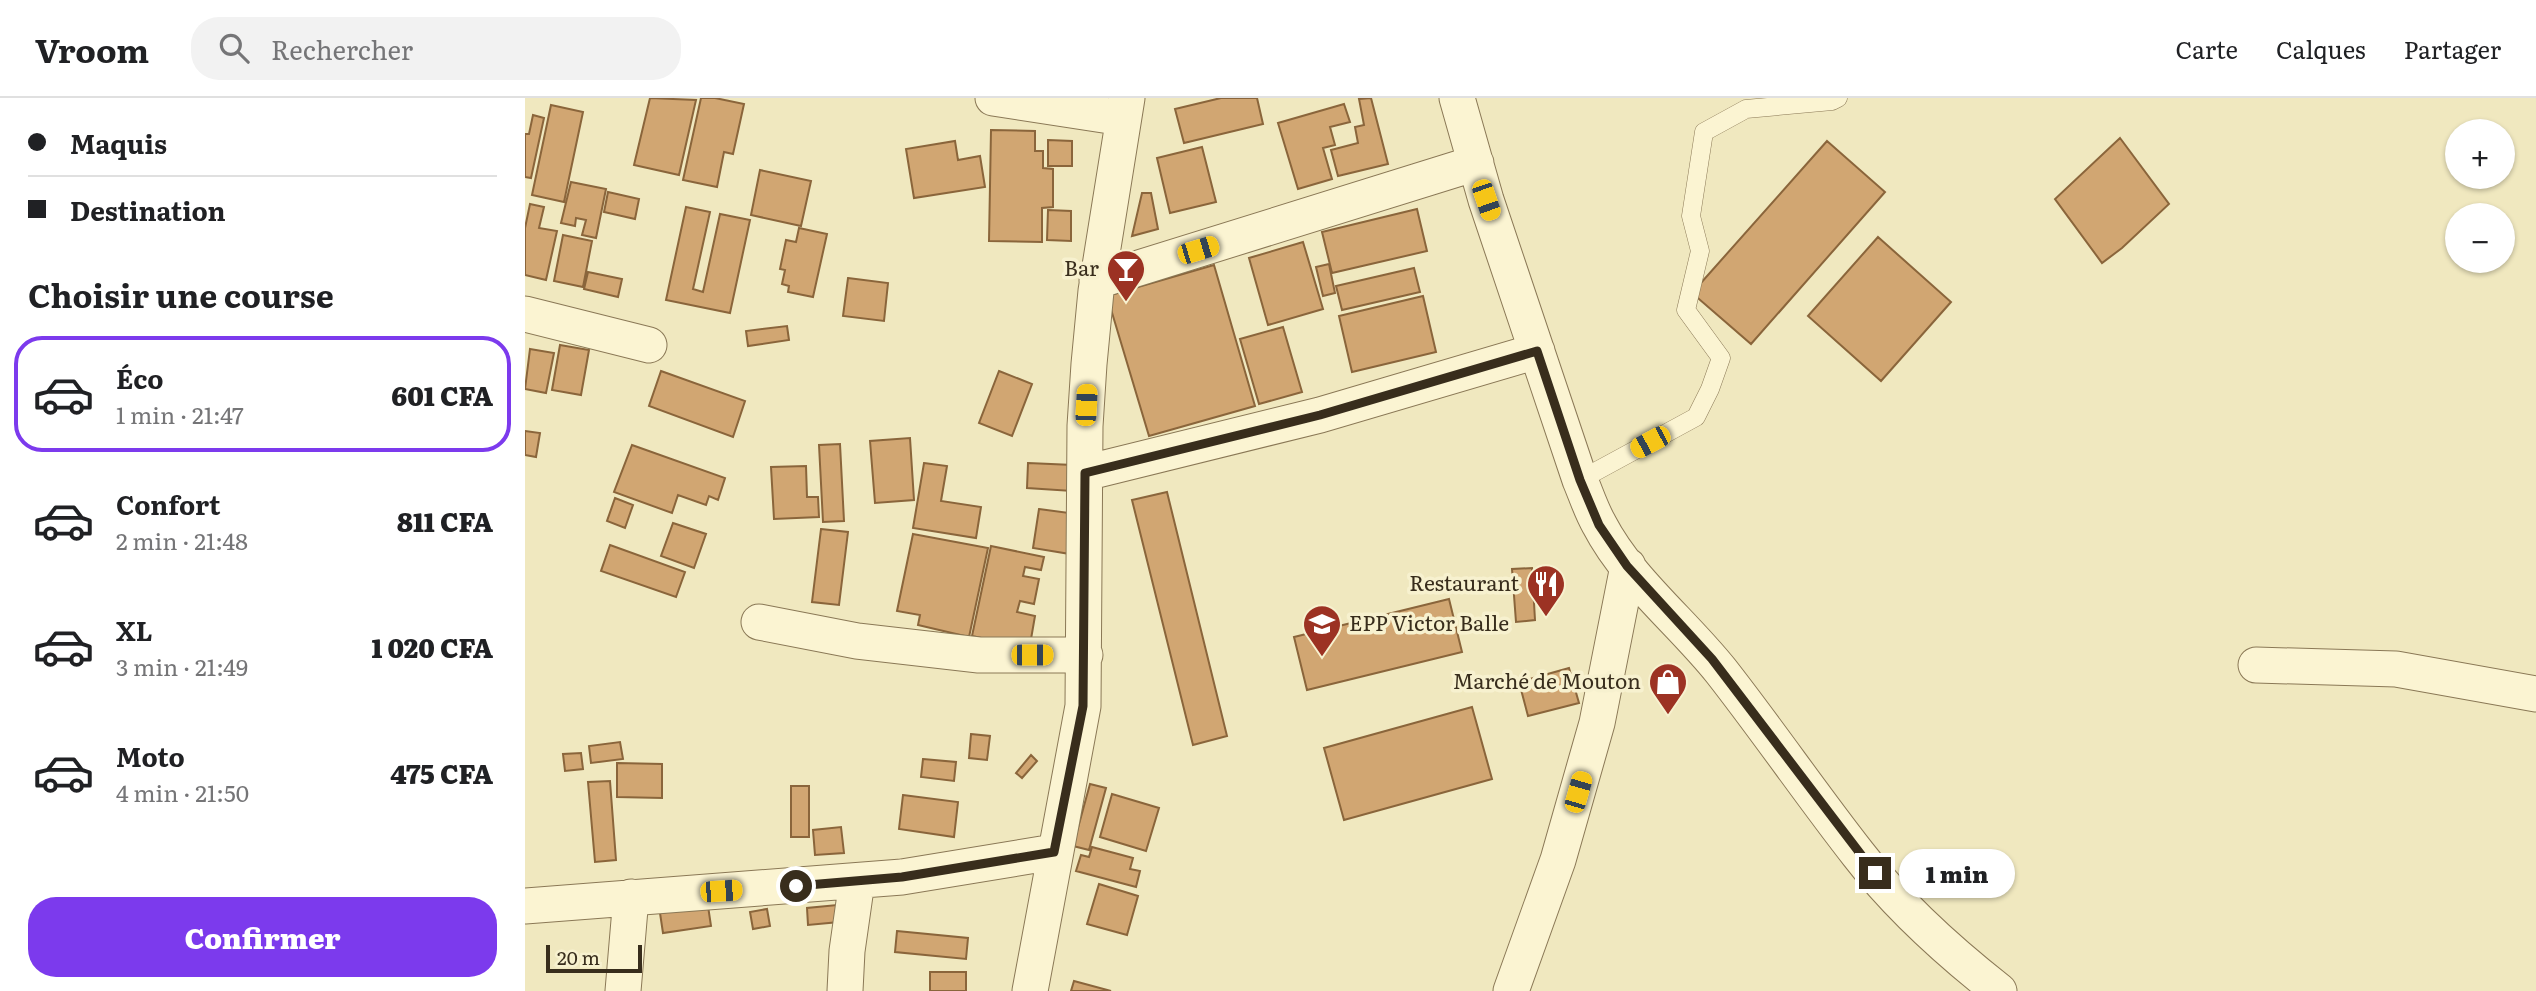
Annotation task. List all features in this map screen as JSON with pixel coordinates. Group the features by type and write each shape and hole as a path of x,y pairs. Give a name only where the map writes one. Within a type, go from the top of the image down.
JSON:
{"street":[{"path":"993,98 1125,108 1097,281 1089,364 1083,706 1054,852 1031,991"},
{"path":"1457,98 1537,351 1580,480 1599,525 1627,566 1712,659 1859,856 1906,909 1964,964 1999,991"},
{"path":"1097,281 1476,163"},
{"path":"525,314 649,345"},
{"path":"1085,473 1320,415 1537,351"},
{"path":"1511,991 1558,860 1597,723 1627,566"},
{"path":"759,622 857,641 979,655 1084,655"},
{"path":"2256,665 2396,669 2536,694"},
{"path":"525,906 857,881 914,875 1054,852"},
{"path":"845,991 847,951 857,881"},
{"path":"623,991 631,897"}],"lane":[{"path":"1580,480 1696,417 1710,389 1721,358 1686,310 1700,251 1691,216 1704,132 1746,109 1832,101 1838,98"}],"building":[{"path":"650,98 696,100 679,175 634,165"},
{"path":"701,98 744,104 733,154 724,152 717,187 683,180"},
{"path":"1221,98 1257,98 1263,124 1184,143 1175,109"},
{"path":"1371,98 1388,164 1338,176 1331,150 1358,143 1355,127 1364,125 1359,99"},
{"path":"1344,104 1350,122 1330,127 1335,145 1323,148 1332,179 1298,189 1278,123"},
{"path":"551,105 583,112 564,202 532,195"},
{"path":"533,115 544,118 531,178 525,177 525,134 529,134"},
{"path":"991,130 1035,131 1035,151 1043,151 1043,168 1053,169 1053,207 1042,208 1042,242 989,241"},
{"path":"2120,138 2169,204 2102,263 2055,199"},
{"path":"1048,140 1072,141 1072,166 1048,166"},
{"path":"955,141 958,160 980,156 985,187 914,198 906,149"},
{"path":"1827,141 1885,192 1751,344 1692,293"},
{"path":"1202,147 1216,202 1170,213 1157,158"},
{"path":"760,170 811,181 801,226 751,215"},
{"path":"571,182 606,189 596,238 582,235 586,220 576,218 575,226 561,223"},
{"path":"608,192 639,199 635,219 604,212"},
{"path":"1142,193 1151,193 1158,229 1132,236"},
{"path":"530,204 544,207 539,228 557,231 546,280 525,275 525,228"},
{"path":"686,207 710,212 693,289 703,292 720,214 750,220 730,313 666,300"},
{"path":"1417,209 1427,251 1332,273 1322,232"},
{"path":"1048,210 1071,211 1071,241 1047,240"},
{"path":"799,228 827,234 813,297 788,292 789,286 782,284 785,270 780,269 786,240 796,242"},
{"path":"563,235 592,241 583,287 554,281"},
{"path":"1878,237 1951,302 1881,381 1808,316"},
{"path":"1303,242 1323,309 1268,325 1249,258"},
{"path":"1329,264 1335,293 1323,296 1316,267"},
{"path":"1214,265 1255,406 1149,436 1107,296"},
{"path":"1414,268 1420,292 1342,310 1336,286"},
{"path":"588,272 622,279 618,297 584,289"},
{"path":"848,278 888,283 884,321 843,316"},
{"path":"1423,296 1436,352 1352,372 1339,316"},
{"path":"787,326 789,340 748,346 746,331"},
{"path":"1283,327 1302,392 1259,404 1240,339"},
{"path":"560,345 589,350 581,395 552,390"},
{"path":"530,349 554,353 546,393 525,389"},
{"path":"661,371 745,401 733,437 649,406"},
{"path":"999,371 1032,384 1012,436 979,423"},
{"path":"525,431 540,433 536,457 525,455"},
{"path":"910,438 914,500 875,503 870,441"},
{"path":"840,444 844,521 823,522 819,445"},
{"path":"632,445 725,478 718,500 709,496 706,505 678,495 672,513 614,492"},
{"path":"924,463 947,466 941,501 981,507 976,538 913,528"},
{"path":"1028,463 1073,465 1072,491 1027,488"},
{"path":"806,466 807,497 818,497 819,517 774,519 771,467"},
{"path":"1167,492 1227,736 1193,745 1132,500"},
{"path":"615,498 633,505 625,528 607,521"},
{"path":"1039,509 1077,514 1070,554 1033,548"},
{"path":"673,523 706,534 694,568 661,556"},
{"path":"821,529 848,532 839,605 812,602"},
{"path":"913,534 988,548 969,637 918,625 920,615 897,611"},
{"path":"610,545 685,572 676,597 601,571"},
{"path":"991,546 1044,557 1041,570 1025,567 1023,576 1039,579 1034,604 1020,601 1017,612 1035,616 1031,639 1019,646 972,636"},
{"path":"1532,568 1535,620 1516,622 1512,569"},
{"path":"1449,599 1462,652 1307,690 1294,637"},
{"path":"1569,668 1579,703 1528,716 1519,682"},
{"path":"1472,707 1492,779 1344,820 1324,748"},
{"path":"971,734 990,736 987,760 969,758"},
{"path":"620,742 623,759 591,763 589,746"},
{"path":"581,753 583,769 565,771 563,754"},
{"path":"1031,755 1037,761 1022,778 1016,773"},
{"path":"923,759 956,762 954,781 921,777"},
{"path":"617,763 662,764 662,798 617,797"},
{"path":"610,781 616,860 595,862 588,782"},
{"path":"1090,784 1106,788 1089,850 1073,846"},
{"path":"791,786 809,786 809,837 791,837"},
{"path":"1112,794 1159,808 1146,851 1100,837"},
{"path":"903,795 958,802 954,837 899,829"},
{"path":"841,827 844,853 815,855 813,830"},
{"path":"1092,847 1133,858 1130,869 1140,871 1136,887 1076,871 1081,855 1089,857"},
{"path":"1099,884 1138,896 1127,935 1087,924"},
{"path":"837,905 839,922 808,925 807,908"},
{"path":"708,906 711,926 663,933 660,913"},
{"path":"767,909 770,926 753,929 750,912"},
{"path":"897,931 968,938 966,959 895,952"},
{"path":"930,972 966,972 966,991 930,991"},
{"path":"1074,981 1111,991 1071,991"}],"place":[{"name":"Bar","path":"1126,303"},
{"name":"Restaurant","path":"1546,618"},
{"name":"EPP Victor Balle","path":"1322,658"},
{"name":"Marché de Mouton","path":"1668,716"}],"route":[{"path":"796,886 902,877 1054,852 1083,706 1085,473 1320,415 1537,351 1580,480 1599,525 1627,566 1712,659 1859,856 1875,873"}]}
